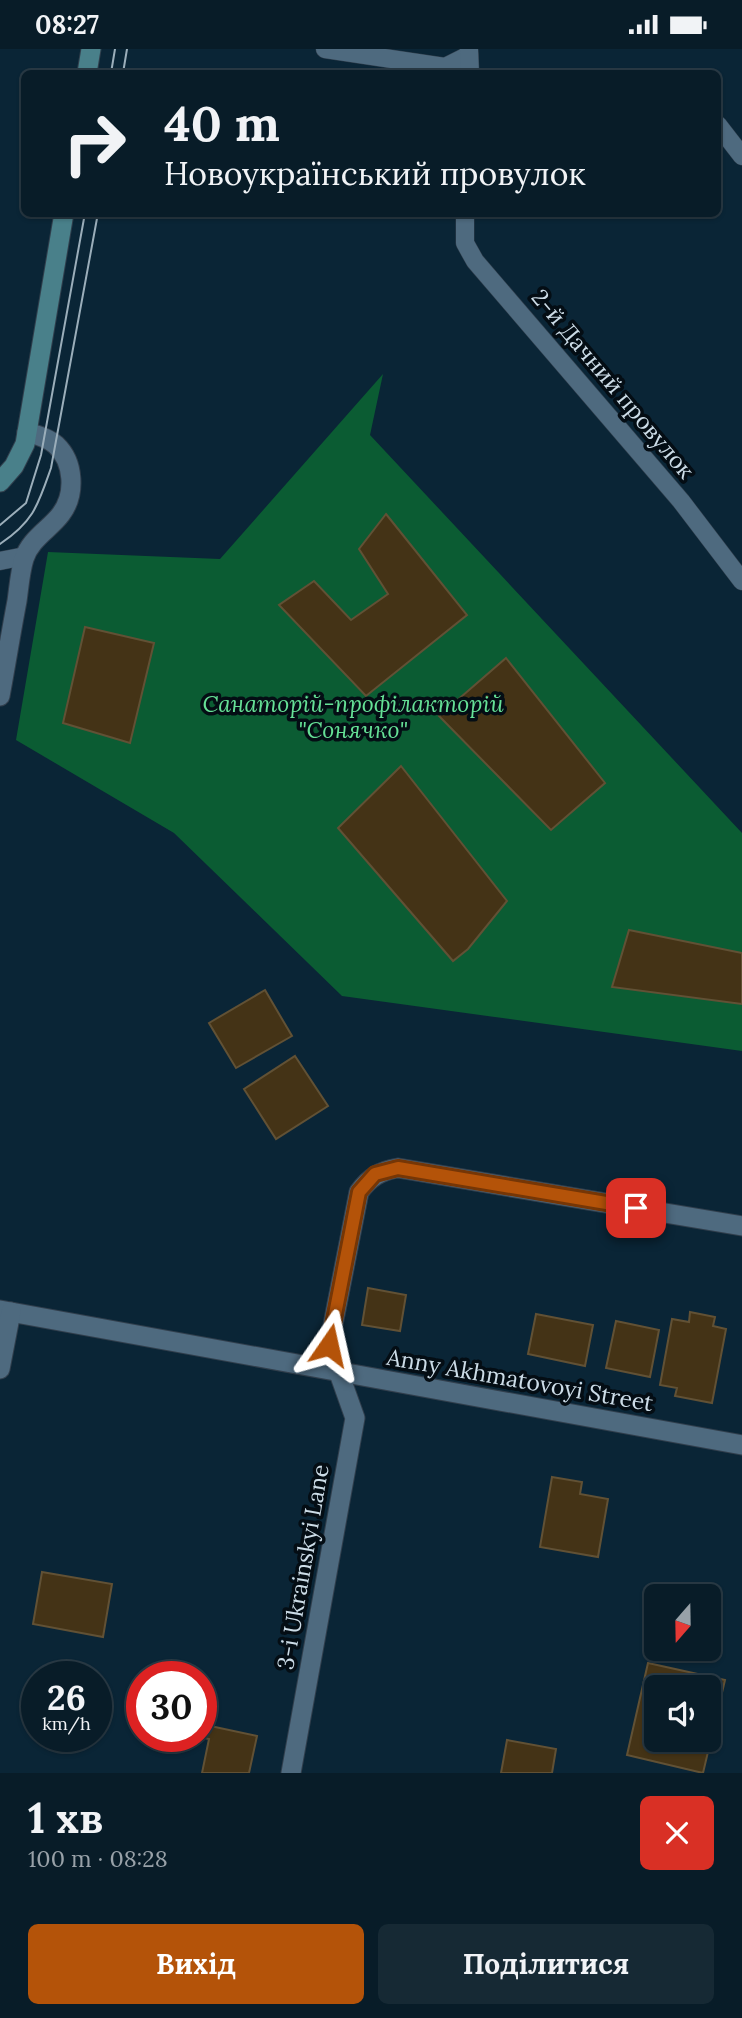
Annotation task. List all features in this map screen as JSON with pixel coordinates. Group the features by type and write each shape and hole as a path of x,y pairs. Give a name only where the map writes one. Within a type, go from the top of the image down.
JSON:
{"main road":[{"path":"88,70 91,49"},
{"path":"0,482 14,466 25,445 63,217"}],"street":[{"path":"0,696 25,556 41,533 61,515 69,501 72,486 65,456 44,438 27,432"},
{"name":"3-i Ukrainskyi Lane","path":"291,1773 355,1418 329,1345 359,1192 375,1174 398,1168 742,1226"},
{"path":"0,1369 6,1311"},
{"name":"Anny Akhmatovoyi Street","path":"6,1311 742,1445"}],"lane":[{"path":"325,49 445,67 469,59"},
{"path":"721,129 742,156"},
{"name":"2-й Дачний провулок","path":"465,217 465,243 475,261 681,502 742,581"},
{"path":"0,561 25,556"}],"green space":[{"name":"Санаторій-профілакторій \"Сонячко\"","path":"383,374 370,435 742,833 742,1051 342,996 174,833 16,740 48,552 220,559"}],"building":[{"path":"386,514 467,615 366,696 279,605 314,581 351,620 388,594 359,549"},
{"path":"85,627 154,643 130,743 63,723"},
{"path":"506,658 605,783 551,830 439,716"},
{"path":"401,766 507,901 468,949 453,961 338,828"},
{"path":"629,930 742,953 742,1004 612,987"},
{"path":"265,990 292,1036 236,1068 209,1023"},
{"path":"295,1056 328,1106 276,1139 244,1089"},
{"path":"368,1288 406,1295 400,1331 362,1325"},
{"path":"690,1312 715,1317 713,1326 726,1329 712,1403 675,1396 677,1388 660,1385 672,1319 689,1322"},
{"path":"536,1314 593,1325 585,1366 528,1354"},
{"path":"616,1321 659,1330 650,1377 606,1368"},
{"path":"552,1477 582,1482 580,1494 608,1499 598,1557 540,1547"},
{"path":"42,1572 112,1584 103,1637 33,1624"},
{"path":"648,1663 702,1675 645,1675"},
{"path":"721,1679 725,1680 721,1697"},
{"path":"644,1681 644,1752 708,1752 703,1773 627,1755"},
{"path":"217,1727 257,1736 249,1773 202,1773 206,1752 217,1752"},
{"path":"507,1740 556,1749 552,1773 501,1773"}],"tram line":[{"path":"112,70 115,49"},
{"path":"124,70 127,49"},
{"path":"0,525 26,503 41,455 84,217"},
{"path":"0,544 28,520 51,468 97,217"}],"route":[{"path":"329,1345 359,1192 375,1174 398,1168 636,1208"}]}
